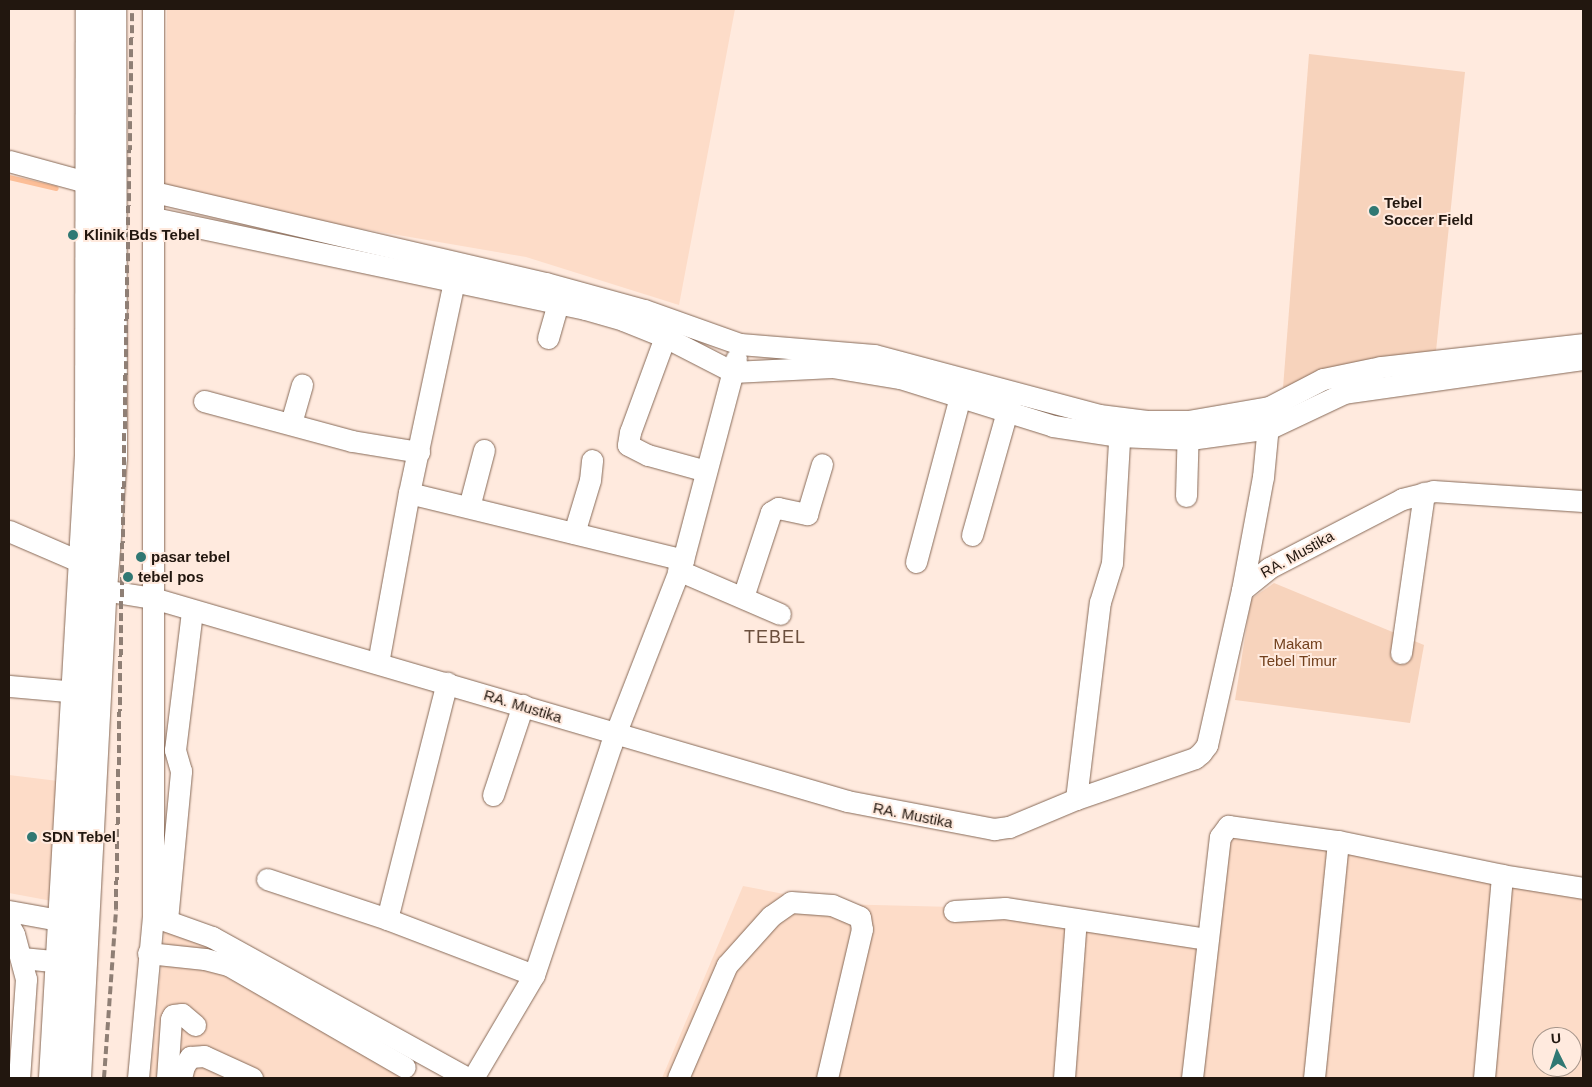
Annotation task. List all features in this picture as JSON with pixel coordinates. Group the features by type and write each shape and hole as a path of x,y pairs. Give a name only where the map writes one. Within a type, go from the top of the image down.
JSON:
{"highway":[{"path":"75,923 76,692 89,456 90,9"},
{"path":"53,1078 72,963 113,457 112,9"},
{"path":"72,963 77,1078"}],"street":[{"path":"154,9 153,598 160,918"},
{"path":"9,161 90,183"},
{"path":"154,204 644,310 736,358 874,355 1009,403 1099,415 1120,427 1189,430 1269,419 1383,377 1583,344"},
{"path":"455,270 623,320 664,338 736,358 832,367 963,387"},
{"path":"378,664 409,493 419,452 455,270"},
{"path":"554,337 564,304"},
{"path":"664,338 630,432 628,446 648,455 706,471"},
{"path":"473,1078 534,975 614,735 680,565 736,358"},
{"path":"1383,377 1583,360"},
{"path":"291,423 302,386"},
{"path":"916,562 963,387"},
{"path":"204,401 352,440 419,452"},
{"path":"972,535 1009,403"},
{"path":"1242,590 1269,419"},
{"path":"1076,799 1100,602 1112,563 1120,427"},
{"path":"1186,496 1189,430"},
{"path":"469,508 484,450"},
{"path":"574,533 590,480 592,460"},
{"path":"743,598 771,512 778,508 807,514 822,464"},
{"name":"RA. Mustika","path":"103,590 153,598 446,682 614,735 847,801 975,827 1009,827 1076,799 1195,758 1205,748 1242,590 1269,568 1402,499 1424,492 1448,490 1583,501"},
{"path":"1401,653 1424,492"},
{"path":"409,493 574,533 680,565 743,598 780,614"},
{"path":"9,531 83,563"},
{"path":"138,1078 148,953 160,918 181,771 175,750 192,610"},
{"path":"387,919 446,682"},
{"path":"9,686 76,692"},
{"path":"493,795 523,705"},
{"path":"1192,1078 1220,838 1225,827 1232,824 1338,841 1502,875 1583,888"},
{"path":"1314,1078 1338,841"},
{"path":"1484,1078 1502,875"},
{"path":"267,879 387,919 534,975"},
{"path":"678,1078 727,965 771,916 791,902 832,906 860,917 862,929 827,1078"},
{"path":"954,911 1005,908 1208,939"},
{"path":"9,911 75,923"},
{"path":"160,918 212,937 467,1078"},
{"path":"1064,1078 1076,919"},
{"path":"9,925 22,958 26,979 19,1078"},
{"path":"148,953 205,959 228,965 405,1067"},
{"path":"22,958 72,963"},
{"path":"167,1078 171,1020 173,1015 182,1014 195,1025"},
{"path":"181,1078 184,1066 190,1057 204,1056 252,1078"}],"shaded area":[{"path":"167,9 735,9 679,305 526,257 328,223 164,187"},
{"name":"SDN Tebel","path":"9,775 58,781 52,901 9,893"},
{"path":"1233,816 1583,880 1583,1078 662,1078 743,886 835,904 954,907 1206,929 1218,823"},
{"path":"165,927 183,931 413,1066 406,1078 150,1078"}],"green space":[{"name":"Tebel Soccer Field","path":"1309,54 1465,72 1436,351 1283,388"},
{"name":"Makam Tebel Timur","path":"1274,583 1424,645 1410,723 1235,700 1251,599"}],"waterway":[{"path":"9,177 56,188"}],"railway":[{"path":"104,1078 116,909 132,9"}],"place":[{"name":"Tebel Soccer Field","path":"1374,211"},
{"name":"Klinik Bds Tebel","path":"73,235"},
{"name":"pasar tebel","path":"141,557"},
{"name":"tebel pos","path":"128,577"},
{"name":"SDN Tebel","path":"32,837"}],"district":[{"name":"TEBEL","path":"775,637"}]}
